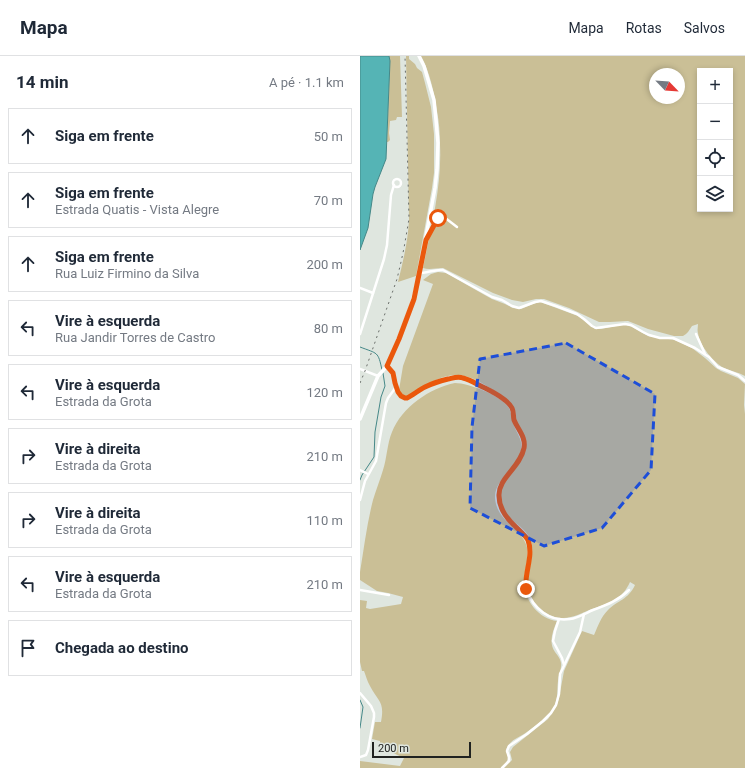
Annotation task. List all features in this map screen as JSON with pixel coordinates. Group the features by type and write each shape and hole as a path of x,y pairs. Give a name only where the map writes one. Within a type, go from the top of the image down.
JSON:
{"street":[{"path":"360,419 379,376 386,367 396,346 409,314 416,290 436,182 438,143 434,100 424,66 419,56"},
{"path":"360,334 383,266 386,252 391,195 394,185"},
{"path":"426,240 436,219 439,217 444,217 457,227"},
{"path":"419,273 443,270 515,308 541,301 576,314 594,328 627,324 649,335 660,338 672,338 695,348 705,354 718,367 738,375 745,381"},
{"path":"360,288 373,293"},
{"path":"360,317 365,319"},
{"path":"696,334 705,354"},
{"path":"386,367 393,373 396,387 401,396 406,399 433,383 454,378 463,378 490,391 505,401 513,410 514,420 523,438 524,447 519,462 506,477 501,486 499,491 499,499 504,514 525,536 529,545 526,589 536,607 542,613 560,620 571,619 612,603 622,597 629,590"},
{"path":"360,369 379,376"},
{"path":"360,500 367,474 377,459 386,403 396,387"},
{"path":"361,470 367,474"},
{"path":"360,590 389,595"},
{"path":"502,768 510,759 507,750 509,746 543,721 556,705 559,694 560,678 580,632 584,614"},
{"path":"560,620 555,631 553,641 562,658 564,666"},
{"path":"360,693 371,706 374,713 369,748 367,754 360,757"}],"highlighted area":[{"path":"566,343 655,394 651,470 602,528 544,546 470,508 472,427 480,359"}],"shaded area":[{"path":"389,56 400,56 402,117 397,117 396,120 390,121 390,140 387,142 390,61"},
{"path":"406,56 409,56 409,59 422,72 431,107 434,134 434,173 416,276 398,282 406,244 409,220"},
{"path":"421,56 745,56 745,376 720,366 712,358 701,343 698,324 692,326 683,336 674,336 648,329 628,321 599,322 569,308 544,299 523,302 512,300 493,293 443,268 423,268 438,191 440,160 440,132 438,115 427,69"},
{"path":"438,272 446,273 492,299 513,308 521,309 540,302 578,316 595,329 626,325 648,336 675,340 692,348 716,368 738,378 745,384 745,768 504,768 512,760 510,752 513,747 548,719 557,705 564,671 582,631 594,635 606,613 626,597 635,585 630,582 619,597 604,605 578,615 563,618 545,612 534,602 528,590 527,584 532,555 532,544 523,529 505,512 500,499 502,486 519,462 525,449 525,441 515,421 512,406 508,401 484,384 473,378 461,375 448,376 436,380 407,397 399,390 403,366 433,284 423,280 431,274"},
{"path":"455,383 468,385 485,391 505,403 510,410 514,426 520,440 520,454 514,465 498,486 495,498 499,512 521,536 527,548 528,559 524,580 528,598 534,608 544,617 557,621 552,640 553,648 561,663 556,702 553,709 546,717 509,744 506,750 508,760 501,768 360,768 360,761 400,766 404,758 380,747 380,741 372,739 375,722 381,722 382,710 380,702 369,684 364,671 362,671 360,662 360,600 367,601 366,608 370,609 401,604 403,597 377,591 360,580 360,572 373,500 384,465 390,437 403,414 427,394 436,389"}],"water":[{"path":"360,56 389,56 390,61 386,159 373,194 368,228 360,250"}],"waterway":[{"path":"360,347 378,356 382,370"},
{"path":"360,480 374,457 375,432 381,397 385,386 383,373"},
{"path":"360,700 363,707 360,728"}],"railway":[{"path":"360,383 397,279 409,219 405,56"}],"route":[{"path":"438,218 436,219 426,240 414,299 387,366 393,373 398,392 405,398 438,381 460,377 470,380 490,391 505,401 512,408 514,420 524,440 524,447 521,458 506,477 498,494 504,514 525,536 529,545 526,589"}]}
